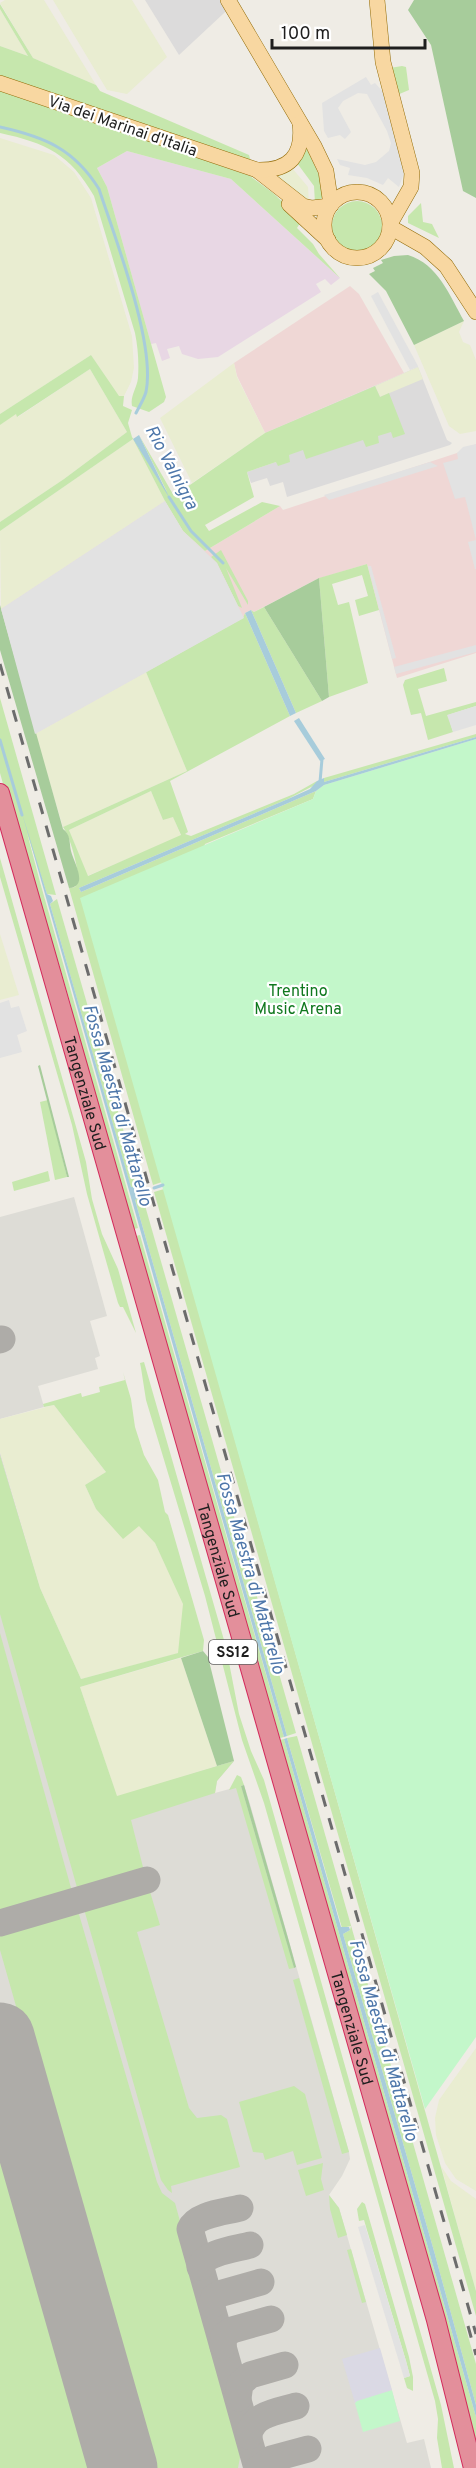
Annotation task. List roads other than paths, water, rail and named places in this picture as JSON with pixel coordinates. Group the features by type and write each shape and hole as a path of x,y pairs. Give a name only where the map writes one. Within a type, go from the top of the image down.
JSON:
{"highway":[{"name":"Tangenziale Sud","path":"0,793 430,2297 473,2468"},
{"name":"Tangenziale Sud","path":"0,837 423,2321 461,2468"}],"main road":[{"path":"228,0 299,120 326,171 344,190 363,193 379,199 396,198 411,187"},
{"path":"376,252 385,243 390,224 411,187 412,173 383,62 377,0"},
{"name":"Via dei Marinai d'Italia","path":"0,83 251,169 303,206 312,208 331,206"},
{"path":"251,169 278,169 291,162 300,146 299,120"},
{"name":"Via dei Marinai d'Italia","path":"251,169 328,240"},
{"path":"326,171 331,206"},
{"path":"354,192 346,194 331,206 325,218 328,240 336,250 352,257 363,257 399,244 425,247"},
{"path":"379,199 386,209 390,224 425,247 446,266 476,312"}],"water":[{"path":"139,435 170,499 133,439"},
{"path":"251,610 296,713 290,716 245,613"},
{"path":"299,718 325,759 320,761 294,721"},
{"path":"476,737 476,739 324,785 316,791 81,892 79,888 288,799 310,789 317,781 324,778 324,782"},
{"path":"22,813 47,894 53,901 50,904 131,1187 140,1188 142,1195 135,1200 287,1736 284,1737"},
{"path":"287,1738 341,1927 349,1927 350,1930 343,1934 434,2251 476,2405 476,2417 284,1739"}],"waterway":[{"name":"Rio Valnigra","path":"0,127 45,140 69,154 99,189 124,262 145,347 148,372 146,392 136,413"},
{"name":"Rio Valnigra","path":"169,497 191,531 223,563"},
{"name":"Fossa Maestra di Mattarello","path":"0,740 22,815"},
{"name":"Rio Valnigra","path":"320,782 322,759"},
{"path":"154,1188 163,1185"}],"railway":[{"path":"0,664 476,2334"},
{"path":"468,2326 476,2355"}],"park label":[{"name":"Trentino Music Arena","path":"298,999"}]}
